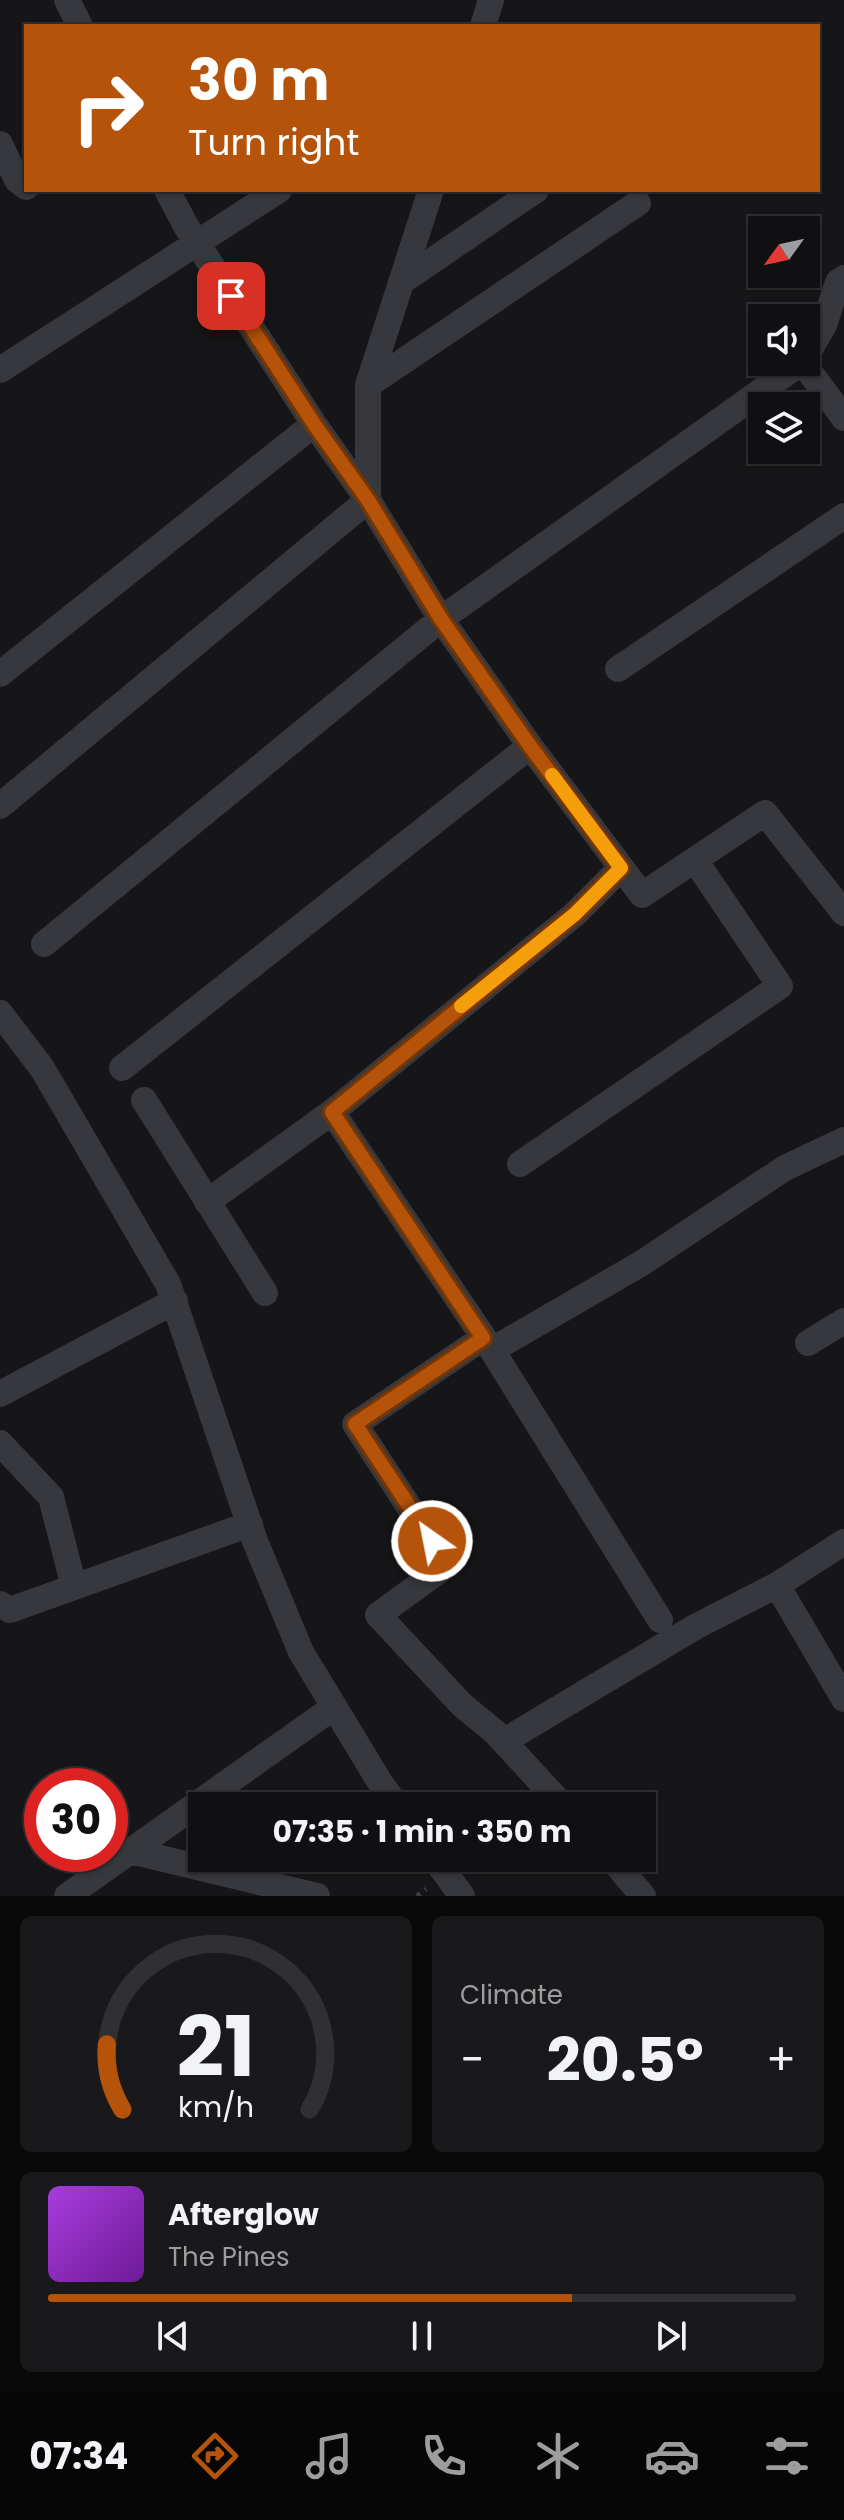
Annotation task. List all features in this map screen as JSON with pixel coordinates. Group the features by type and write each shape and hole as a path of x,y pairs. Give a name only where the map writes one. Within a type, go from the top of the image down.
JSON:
{"street":[{"path":"67,0 79,24"},
{"path":"484,24 491,0"},
{"path":"0,144 17,180 24,185"},
{"path":"168,192 198,244 314,424 368,500 441,619 530,746 642,895 765,813 841,903"},
{"path":"0,370 276,192"},
{"path":"368,500 368,385 430,192"},
{"path":"401,282 533,192"},
{"path":"368,385 638,203"},
{"path":"820,332 838,282 844,278"},
{"path":"44,944 441,619 802,362 844,418"},
{"path":"0,674 314,424"},
{"path":"0,806 368,500"},
{"path":"618,669 844,516"},
{"path":"122,1068 530,746"},
{"path":"520,1164 780,986 695,860"},
{"path":"207,1202 332,1112 575,914 621,868"},
{"path":"0,1013 42,1068 168,1284 250,1524 301,1652 388,1792"},
{"path":"144,1100 265,1293"},
{"path":"332,1112 488,1344 660,1620"},
{"path":"550,1792 504,1741 462,1705 378,1615 447,1565 355,1424 488,1344 642,1263 785,1168 844,1140"},
{"path":"0,1394 175,1301"},
{"path":"808,1343 844,1321"},
{"path":"0,1443 51,1497 74,1587"},
{"path":"0,1604 10,1610 250,1524"},
{"path":"504,1741 695,1627 777,1585 844,1542"},
{"path":"777,1585 844,1699"},
{"path":"67,1896 334,1707"},
{"path":"131,1851 317,1896"},
{"path":"444,1872 462,1896"},
{"path":"623,1872 643,1896"}],"slow traffic":[{"path":"461,1006 575,914 621,868 552,775"}],"route":[{"path":"231,296 314,424 368,500 441,619 621,868 575,914 332,1112 483,1338 355,1424 432,1541"}]}
